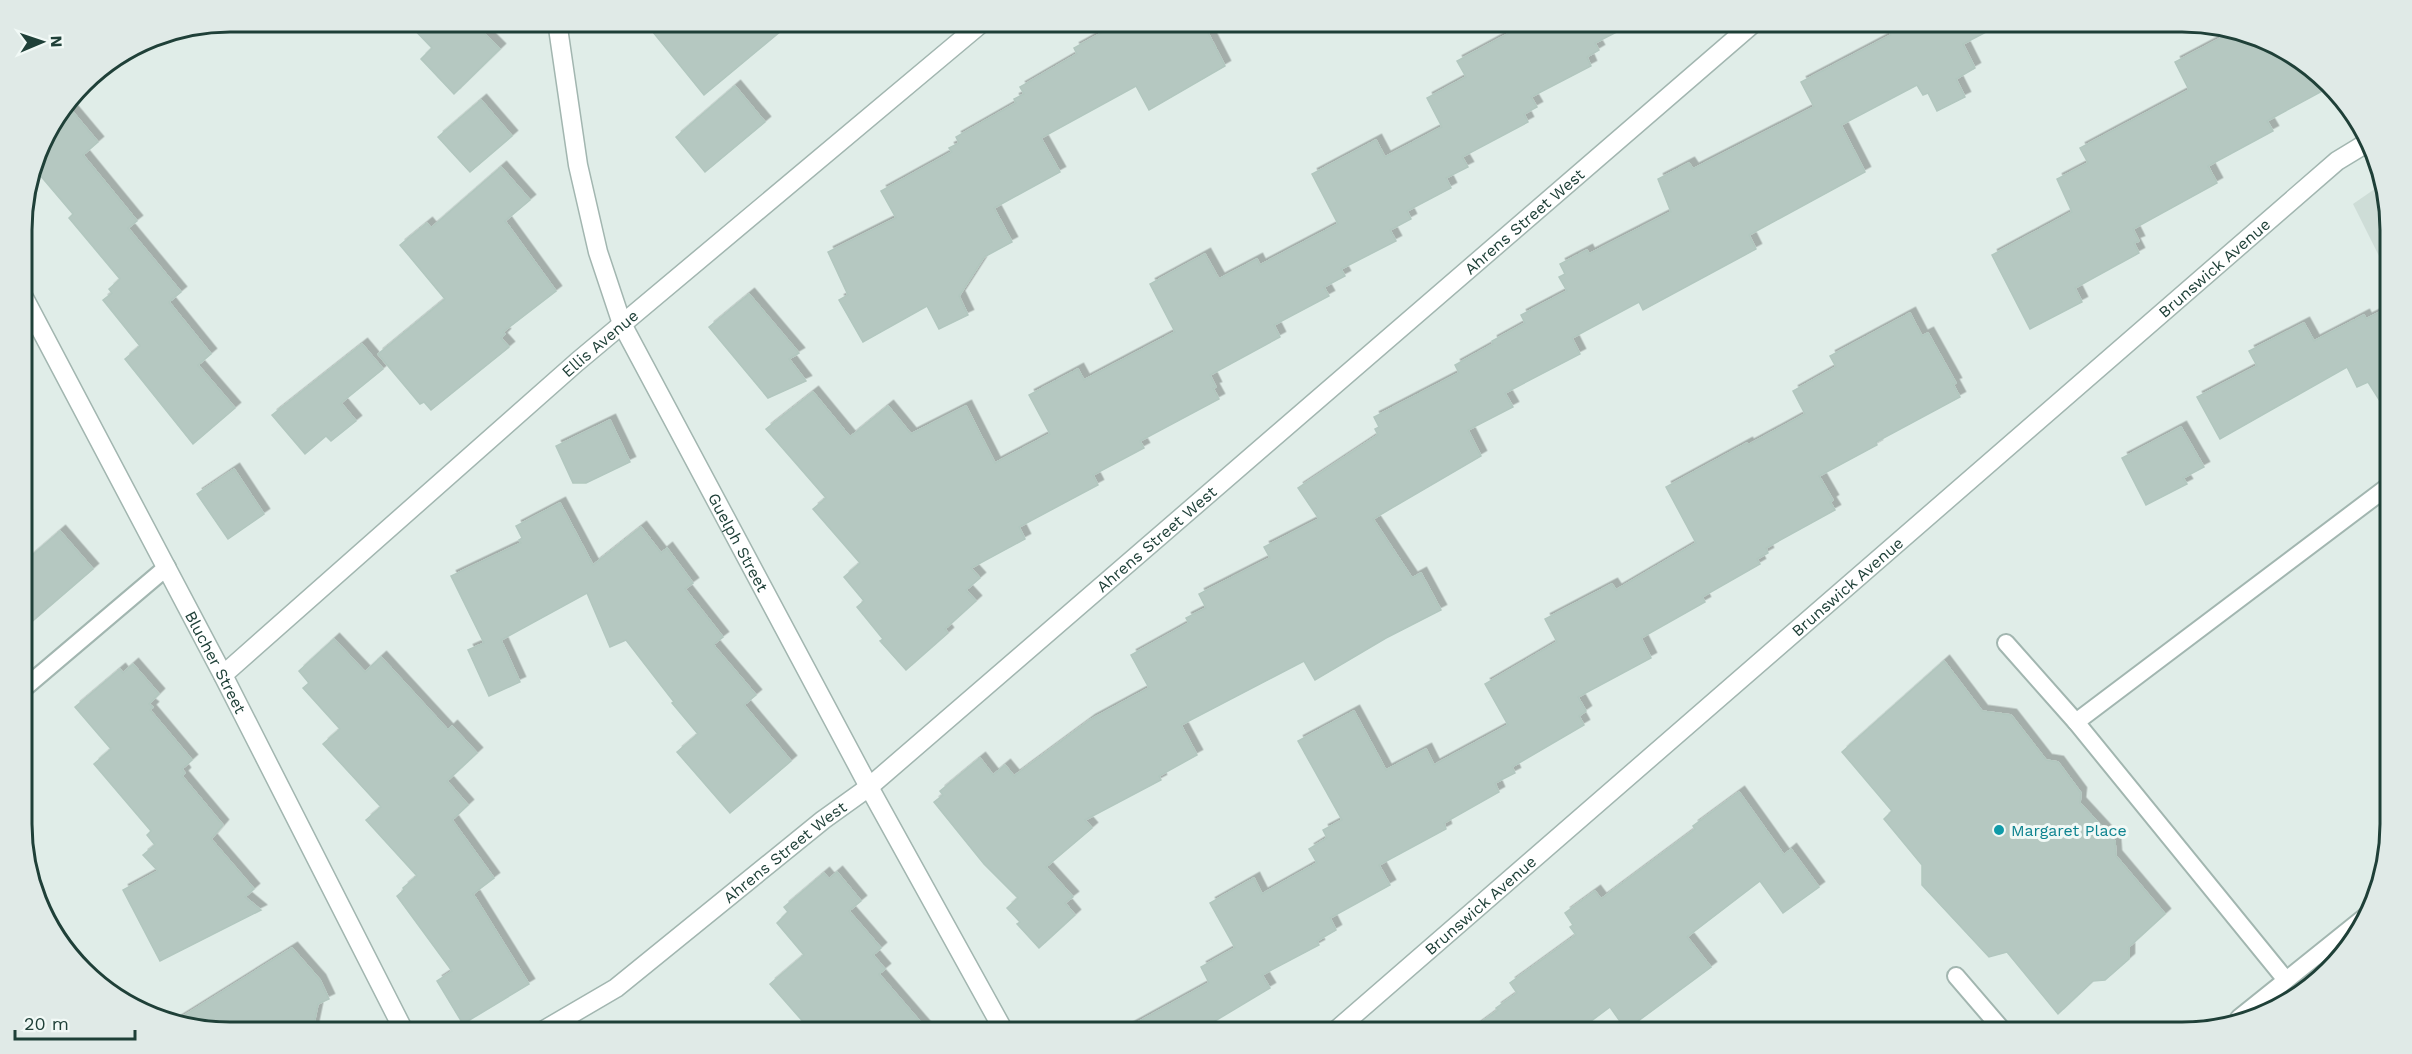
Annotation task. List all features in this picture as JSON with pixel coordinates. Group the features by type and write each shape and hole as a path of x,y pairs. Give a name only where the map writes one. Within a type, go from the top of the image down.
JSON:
{"street":[{"name":"Guelph Street","path":"559,32 578,165 598,252 622,324 869,786 999,1022"},
{"name":"Ellis Avenue","path":"223,675 622,324 971,32"},
{"name":"Ahrens Street West","path":"558,1022 616,988 823,820 869,786 1743,32"},
{"name":"Brunswick Avenue","path":"1346,1022 2337,161 2361,146"},
{"name":"Blucher Street","path":"32,319 167,567 399,1022"}],"lane":[{"path":"2076,722 2380,493"},
{"path":"32,682 167,567"},
{"path":"2006,643 2076,722 2286,980"},
{"path":"2247,1012 2351,928"},
{"path":"1956,976 1996,1022"}],"shaded area":[{"path":"2376,188 2379,204 2380,258 2353,204"}],"building":[{"path":"417,32 483,32 500,49 454,94 421,59 432,48"},
{"path":"653,32 780,32 704,95"},
{"path":"1103,32 1208,32 1225,66 1149,110 1136,86 1041,138 1060,172 994,208 1012,242 984,257 959,296 968,315 939,329 927,306 863,342 839,300 848,295 828,252 896,218 881,191 952,152 949,148 959,143 956,137 1016,103 1014,99 1024,94 1020,87 1077,54 1074,48"},
{"path":"1511,32 1616,32 1595,43 1599,50 1587,57 1591,66 1531,97 1537,107 1524,114 1528,122 1462,157 1468,167 1446,178 1451,188 1407,211 1411,219 1390,230 1396,241 1341,269 1345,276 1324,287 1329,296 1274,325 1280,337 1210,375 1219,399 1140,441 1144,448 1093,475 1098,485 1019,527 1025,539 971,568 980,578 966,590 976,601 945,629 948,633 906,670 880,641 883,639 857,607 864,601 844,577 860,563 813,509 826,498 766,429 813,392 850,437 888,406 911,434 966,406 995,463 1050,434 1029,395 1078,369 1084,380 1175,332 1150,284 1205,254 1219,279 1257,259 1260,265 1338,224 1312,174 1376,140 1385,157 1442,127 1427,98 1466,77 1457,61"},
{"path":"1890,32 1986,32 1963,44 1975,68 1956,79 1965,97 1937,111 1928,93 1923,95 1917,85 1841,125 1865,172 1749,235 1756,249 1643,310 1639,302 1572,338 1580,354 1505,393 1513,407 1468,430 1481,456 1373,519 1412,578 1421,573 1441,610 1386,638 1315,680 1304,661 1181,725 1197,755 1159,776 1161,780 1085,820 1092,828 1046,867 1073,897 1065,903 1075,915 1039,948 1017,924 1020,922 1007,908 1018,898 984,864 934,802 943,795 940,791 980,758 993,775 1005,765 1014,776 1090,720 1149,688 1131,655 1189,623 1186,618 1206,608 1199,594 1270,558 1264,547 1319,519 1298,488 1378,435 1375,429 1379,427 1374,417 1459,373 1455,365 1525,323 1521,315 1567,291 1559,277 1565,274 1560,264 1587,250 1589,254 1671,212 1658,179 1689,163 1693,169 1814,107 1801,82 1891,35"},
{"path":"2225,36 2246,42 2281,58 2303,72 2323,91 2267,121 2273,131 2208,166 2217,183 2133,229 2139,241 2134,243 2139,253 2075,288 2082,302 2030,329 1992,255 2072,212 2057,179 2088,163 2080,148 2189,90 2175,62"},
{"path":"735,86 765,122 705,172 676,137"},
{"path":"481,100 512,136 470,172 438,137"},
{"path":"72,111 98,142 83,155 137,221 128,228 181,292 169,302 211,354 198,365 235,408 193,444 125,359 140,346 103,300 112,293 109,289 120,279 69,218 73,214 39,174 58,131"},
{"path":"501,167 530,200 505,221 556,291 503,332 505,334 501,338 509,347 431,410 424,402 420,404 378,354 445,299 400,245 427,223 431,228"},
{"path":"749,294 799,353 789,359 806,381 768,398 709,327"},
{"path":"2380,312 2380,401 2368,382 2357,387 2347,367 2220,439 2197,397 2257,366 2249,351 2304,323 2314,341 2364,315 2366,319"},
{"path":"1910,313 1922,336 1928,333 1956,383 1953,384 1960,397 1876,442 1877,445 1819,476 1833,500 1830,502 1835,510 1766,548 1768,553 1757,559 1760,564 1702,597 1705,602 1641,638 1651,658 1578,697 1586,711 1579,716 1584,725 1512,767 1515,773 1495,783 1499,792 1444,823 1446,829 1379,865 1390,885 1330,918 1336,930 1317,941 1319,945 1262,975 1270,988 1213,1022 1138,1022 1209,983 1201,967 1235,948 1210,903 1254,878 1262,894 1317,863 1309,849 1327,838 1323,830 1342,820 1298,741 1354,711 1386,770 1426,749 1434,765 1508,725 1485,684 1557,642 1545,619 1612,584 1616,590 1696,543 1666,487 1805,414 1793,391 1836,367 1830,356"},
{"path":"362,344 383,369 341,403 356,421 331,441 326,436 305,454 272,415"},
{"path":"610,420 630,462 586,483 573,483 556,446"},
{"path":"2181,427 2204,467 2183,478 2187,484 2146,505 2122,458"},
{"path":"234,469 264,514 228,539 197,494"},
{"path":"560,503 593,565 641,527 661,553 667,548 693,583 685,589 723,637 714,644 715,647 756,695 744,705 791,761 730,813 677,752 698,734 626,640 610,647 587,593 501,640 520,682 489,696 468,650 484,643 451,576 521,543 519,540 522,538 516,526"},
{"path":"60,531 93,569 32,621 32,555"},
{"path":"334,639 365,672 381,657 448,730 452,726 477,753 447,781 468,805 452,820 494,878 473,894 529,984 466,1022 462,1022 437,981 452,971 397,896 417,876 366,820 381,807 323,744 340,729 303,688 309,683 299,671"},
{"name":"Margaret Place","path":"1944,661 1982,711 2011,715 2046,760 2058,762 2081,793 2080,803 2115,841 2116,856 2165,914 2129,947 2129,959 2105,980 2093,981 2058,1014 2007,952 1989,957 1922,885 1922,865 1884,819 1892,811 1842,752"},
{"path":"133,664 159,694 149,704 153,707 150,710 192,760 182,769 185,773 182,776 223,825 211,839 254,889 245,897 261,910 160,961 123,890 158,871 143,855 155,845 147,835 151,831 94,764 111,749 75,707 120,669 123,673"},
{"path":"1739,792 1784,855 1791,849 1819,887 1783,913 1760,881 1687,937 1711,967 1637,1022 1620,1022 1610,1007 1590,1022 1482,1022 1517,993 1510,983 1576,935 1565,913 1595,891 1601,899 1695,829 1693,826"},
{"path":"837,872 861,901 849,911 881,948 873,955 885,969 879,974 920,1022 803,1022 770,984 804,955 777,923 788,912 784,907 824,873 829,879"},
{"path":"292,948 320,980 329,999 318,1004 314,1022 230,1022 182,1017"}],"place":[{"name":"Margaret Place","path":"1999,830"}]}
